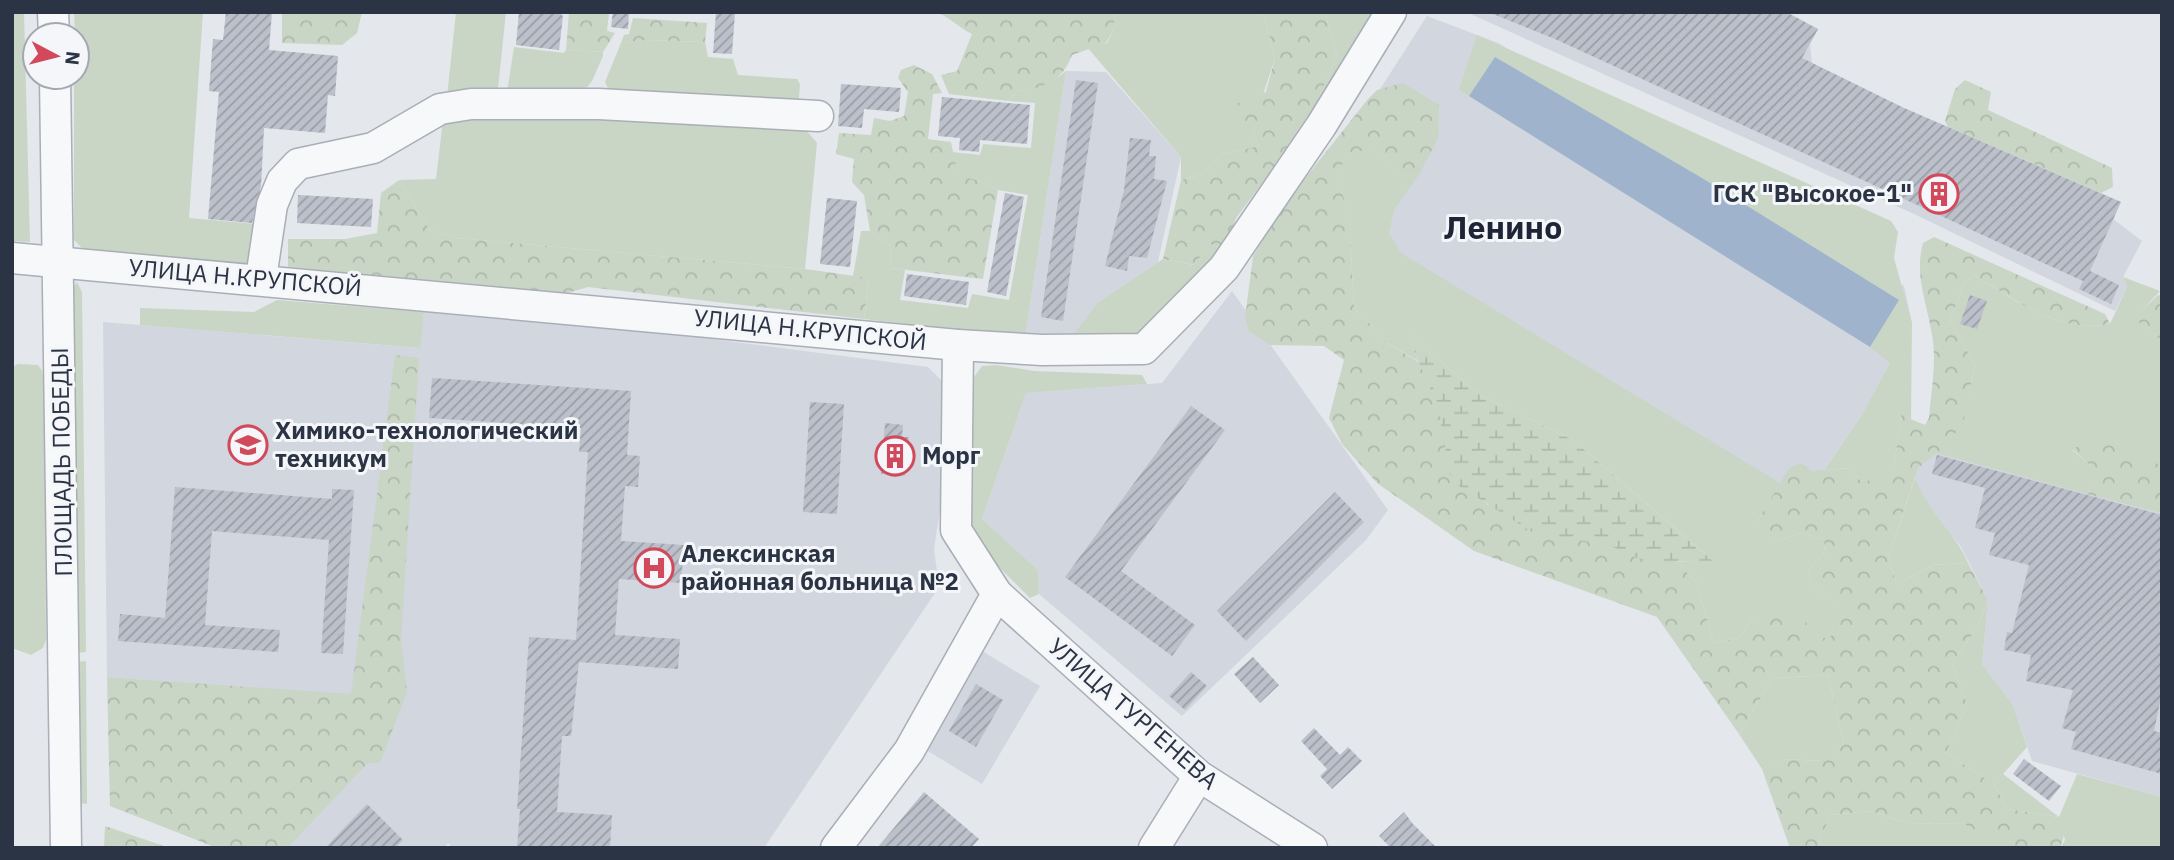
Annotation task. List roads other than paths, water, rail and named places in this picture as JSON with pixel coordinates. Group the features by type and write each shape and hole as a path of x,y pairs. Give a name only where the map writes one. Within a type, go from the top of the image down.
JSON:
{"street":[{"name":"УЛИЦА Н.КРУПСКОЙ","path":"12,258 261,278 958,345 1042,350 1144,349 1224,268 1321,126 1391,12"},
{"name":"ПЛОЩАДЬ ПОБЕДЫ","path":"55,91 66,848"},
{"path":"261,278 272,205 282,181 298,164 373,148 440,109 471,104 599,104 818,116"},
{"name":"УЛИЦА ТУРГЕНЕВА","path":"958,345 956,530 997,594 1199,776 1312,848"},
{"path":"836,848 909,751 997,594"},
{"path":"1154,848 1199,776"}],"water":[{"path":"1495,57 1702,178 1899,300 1870,347 1469,96"}],"place":[{"name":"ГСК \"Высокое-1\"","path":"1939,194"},
{"name":"Химико-технологический техникум","path":"248,445"},
{"name":"Морг","path":"895,456"},
{"name":"Алексинская районная больница №2","path":"654,568"}],"district":[{"name":"Ленино","path":"1503,228"}]}
